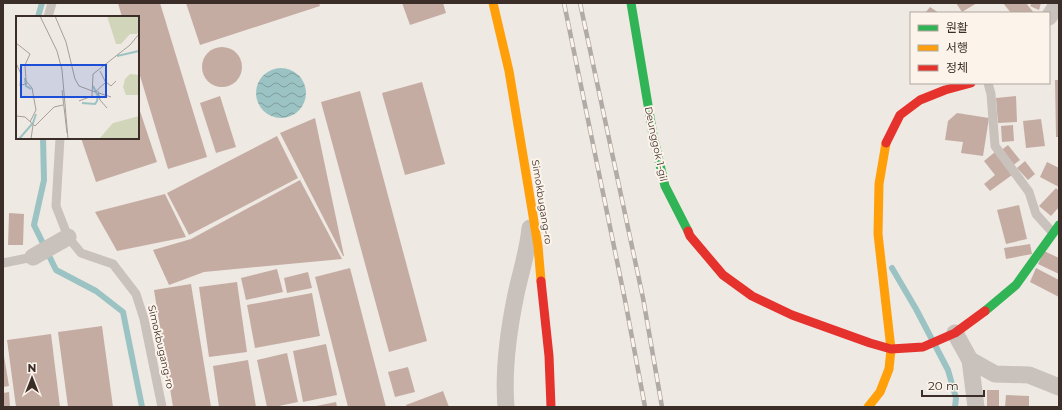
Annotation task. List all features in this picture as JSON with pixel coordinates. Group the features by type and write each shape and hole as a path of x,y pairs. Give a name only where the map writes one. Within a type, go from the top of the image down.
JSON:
{"street":[{"name":"Simokbugang-ro","path":"493,3 509,71 538,246 547,340 551,407"},
{"name":"Deunggok 1-gil","path":"631,3 653,135 666,186 690,236 723,275 752,296 792,316 870,344 891,349 923,347 950,335 994,305 1016,285 1059,225"},
{"path":"1050,16 1058,3"},
{"path":"868,407 880,392 889,369 891,349 878,234 879,184 886,142 900,115 920,100 945,90 968,84"},
{"path":"506,407 507,354 516,294 529,245 532,208"},
{"path":"33,257 63,240"},
{"path":"950,335 970,360 995,374 1029,375 1059,387"},
{"path":"970,360 976,407"}],"lane":[{"path":"48,16 52,3"},
{"path":"988,84 991,94 995,146 1029,192 1036,214 1053,233"},
{"name":"Simokbugang-ro","path":"60,139 56,206 63,240 81,253 113,264 136,294 144,319 162,407"},
{"path":"3,263 33,257"}],"water":[{"path":"281,68 295,72 302,79 306,93 302,107 295,114 281,118 267,114 260,107 256,93 260,79 267,72"}],"building":[{"path":"118,3 160,3 207,157 168,169 139,72 139,16 122,16"},
{"path":"186,3 319,3 320,6 200,45"},
{"path":"402,3 443,3 446,13 410,25"},
{"path":"956,3 977,3 962,12"},
{"path":"1003,3 1026,3 1033,12 1010,12"},
{"path":"1032,3 1041,3 1039,10 1030,6"},
{"path":"930,7 938,12 926,12"},
{"path":"226,47 233,50 239,56 242,67 241,75 233,84 226,87 218,87 211,84 203,75 202,63 205,56 214,48"},
{"path":"1055,80 1059,80 1059,137 1056,137"},
{"path":"422,82 445,164 405,175 382,93"},
{"path":"360,91 427,341 389,352 321,102"},
{"path":"220,96 236,147 216,153 200,103"},
{"path":"1016,96 1017,122 998,123 996,98"},
{"path":"139,108 157,162 96,182 81,139 139,139"},
{"path":"957,113 989,118 983,156 961,153 963,142 945,140 948,121"},
{"path":"315,118 344,256 280,133"},
{"path":"1041,119 1045,146 1026,148 1023,121"},
{"path":"1013,125 1014,141 1002,142 1001,126"},
{"path":"277,136 298,178 189,235 167,193"},
{"path":"1008,145 1020,160 1012,166 1000,151"},
{"path":"995,152 1012,175 990,191 984,184 995,175 984,161"},
{"path":"1025,161 1035,174 1028,180 1017,168"},
{"path":"1047,162 1059,168 1059,187 1040,177"},
{"path":"300,180 342,259 204,272 169,285 153,250 191,239"},
{"path":"1056,188 1059,191 1059,207 1051,216 1039,206"},
{"path":"165,194 186,237 117,251 95,212"},
{"path":"1019,205 1027,239 1006,244 997,210"},
{"path":"9,213 24,214 23,245 8,245"},
{"path":"1030,244 1032,254 1006,259 1004,248"},
{"path":"1044,251 1059,258 1059,274 1038,264"},
{"path":"350,268 386,407 348,407 315,277"},
{"path":"1036,268 1059,280 1059,297 1030,282"},
{"path":"277,269 283,292 246,300 241,278"},
{"path":"308,272 312,288 287,293 284,278"},
{"path":"237,282 247,352 209,357 199,287"},
{"path":"191,284 211,407 173,407 154,290"},
{"path":"312,293 320,336 255,348 247,305"},
{"path":"102,326 113,407 68,407 58,332"},
{"path":"51,334 60,407 16,407 7,340"},
{"path":"326,344 337,395 303,402 293,351"},
{"path":"3,350 9,386 3,387"},
{"path":"287,353 298,402 267,407 257,360"},
{"path":"248,360 256,407 219,407 213,366"},
{"path":"408,367 415,392 395,397 388,372"},
{"path":"987,390 999,390 999,407 987,407"},
{"path":"443,391 449,407 407,407 406,405"},
{"path":"9,392 10,407 3,407 3,393"},
{"path":"1006,395 1029,396 1029,407 1005,407"},
{"path":"336,402 337,407 316,407 316,406"}],"waterway":[{"path":"38,16 42,3"},
{"path":"43,139 44,180 34,225 56,270 96,291 123,312 142,407"},
{"path":"892,268 916,309 948,370 956,398 955,407"}],"railway":[{"path":"564,3 625,300 645,407"},
{"path":"580,3 643,298 662,407"}],"traffic: fast":[{"path":"631,3 653,135 665,186 688,231"},
{"path":"985,311 1016,285 1059,225"}],"traffic: slow":[{"path":"493,3 509,71 538,246 541,281"},
{"path":"868,407 880,392 889,369 891,349 878,234 879,184 886,143"}],"traffic: jam":[{"path":"886,143 900,115 920,100 945,90 967,84"},
{"path":"688,231 690,236 723,275 752,296 792,315 891,349 923,347 955,333 985,311"},
{"path":"541,281 549,356 551,407"}]}
